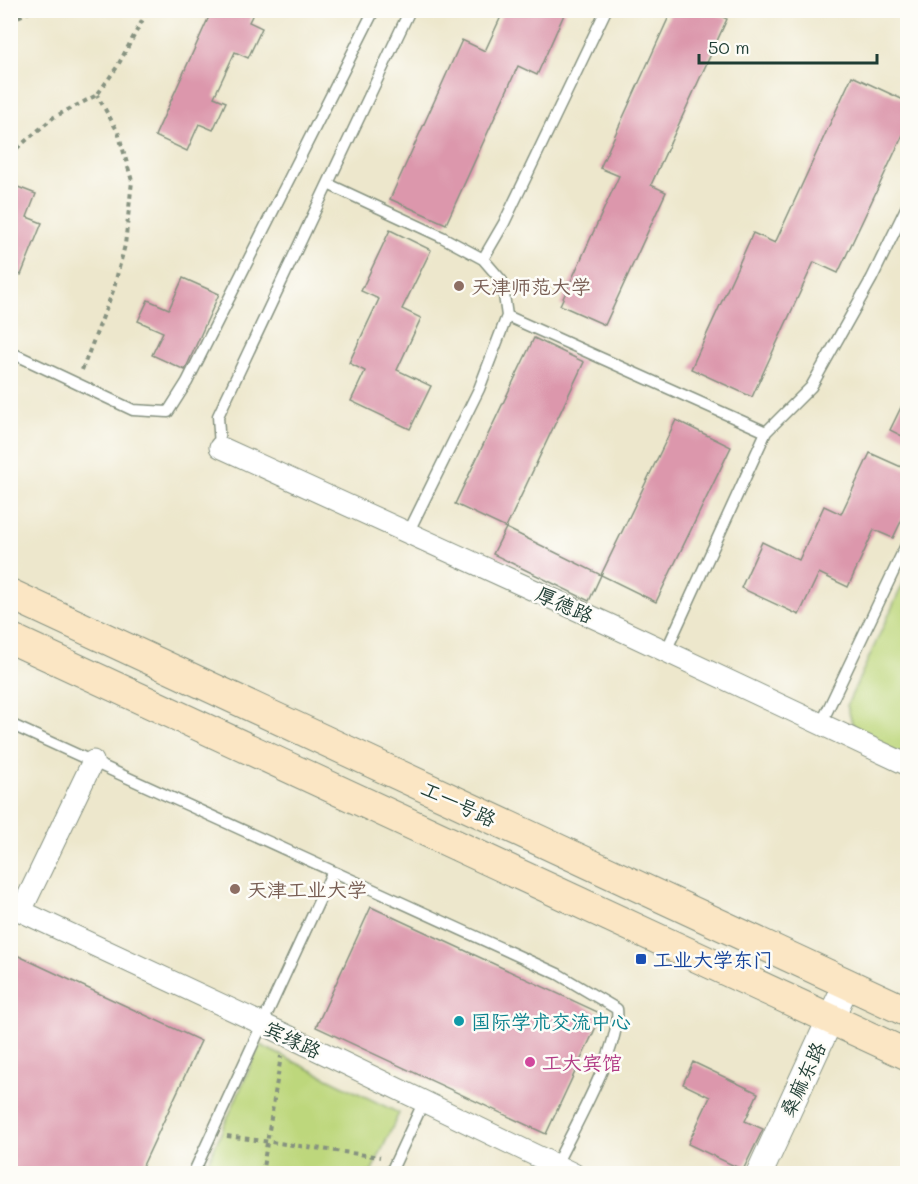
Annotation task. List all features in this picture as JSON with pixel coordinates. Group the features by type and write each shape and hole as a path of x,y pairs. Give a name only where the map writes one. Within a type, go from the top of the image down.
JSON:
{"main road":[{"name":"工一号路","path":"10,594 908,1012"},
{"name":"工一号路","path":"10,638 908,1055"}],"street":[{"name":"厚德路","path":"220,447 666,651 908,765"},
{"path":"16,909 93,761"},
{"name":"宾缘路","path":"16,909 565,1169"},
{"name":"桑麻东路","path":"759,1173 846,985"}],"lane":[{"path":"10,352 133,410 168,412 187,382 374,10"},
{"path":"220,447 218,416 410,10"},
{"path":"483,259 504,222 606,10"},
{"path":"328,184 442,237 483,259 502,280 507,316 479,389 408,533"},
{"path":"666,651 766,432 811,387 872,278 908,204"},
{"path":"507,316 766,432"},
{"path":"821,724 908,541"},
{"path":"10,724 332,873 439,918 558,974 617,1009 619,1021 614,1044 565,1169"},
{"path":"193,1173 332,873"},
{"path":"390,1173 424,1101"}],"path":[{"path":"10,20 34,10"},
{"path":"10,154 54,117 97,95 117,67 148,10"},
{"path":"77,383 118,273 125,245 132,181 118,132 97,95"},
{"path":"262,1173 284,1034"},
{"path":"211,1134 396,1160"}],"green space":[{"path":"907,575 907,758 859,735 852,723 847,705"},
{"path":"260,1045 399,1113 371,1173 203,1173"}],"building":[{"path":"212,10 255,10 249,22 262,28 248,58 235,52 214,97 226,102 213,130 199,124 187,151 155,136"},
{"path":"504,10 566,10 537,75 518,66 446,224 390,199 462,40 485,51"},
{"path":"672,10 708,10 727,19 651,185 666,192 605,325 560,305 619,176 600,168"},
{"path":"852,76 908,102 908,124 838,273 814,262 752,397 691,369 753,233 775,243"},
{"path":"10,184 36,194 27,217 42,223 21,275 10,270"},
{"path":"390,230 431,250 402,309 421,318 397,370 431,386 410,429 351,401 365,371 349,363 379,299 361,291"},
{"path":"183,278 219,294 185,370 152,355 163,332 138,321 148,300 169,309"},
{"path":"534,338 584,362 506,528 455,504"},
{"path":"908,393 908,439 890,430"},
{"path":"676,420 731,447 656,602 601,575"},
{"path":"870,453 908,470 908,507 893,538 874,530 848,587 819,573 799,615 741,588 762,542 799,560 824,506 841,514"},
{"path":"506,528 601,575 589,601 493,554"},
{"name":"国际学术交流中心","path":"371,907 602,1014 546,1134 316,1027"},
{"path":"10,952 201,1041 139,1174 10,1174"},
{"path":"693,1062 758,1093 745,1121 763,1129 743,1170 688,1144 710,1097 683,1084"}],"place":[{"name":"天津师范大学","path":"459,286"},
{"name":"天津工业大学","path":"235,889"},
{"name":"工业大学东门","path":"641,959"},
{"name":"国际学术交流中心","path":"459,1021"},
{"name":"工大宾馆","path":"530,1062"}]}
